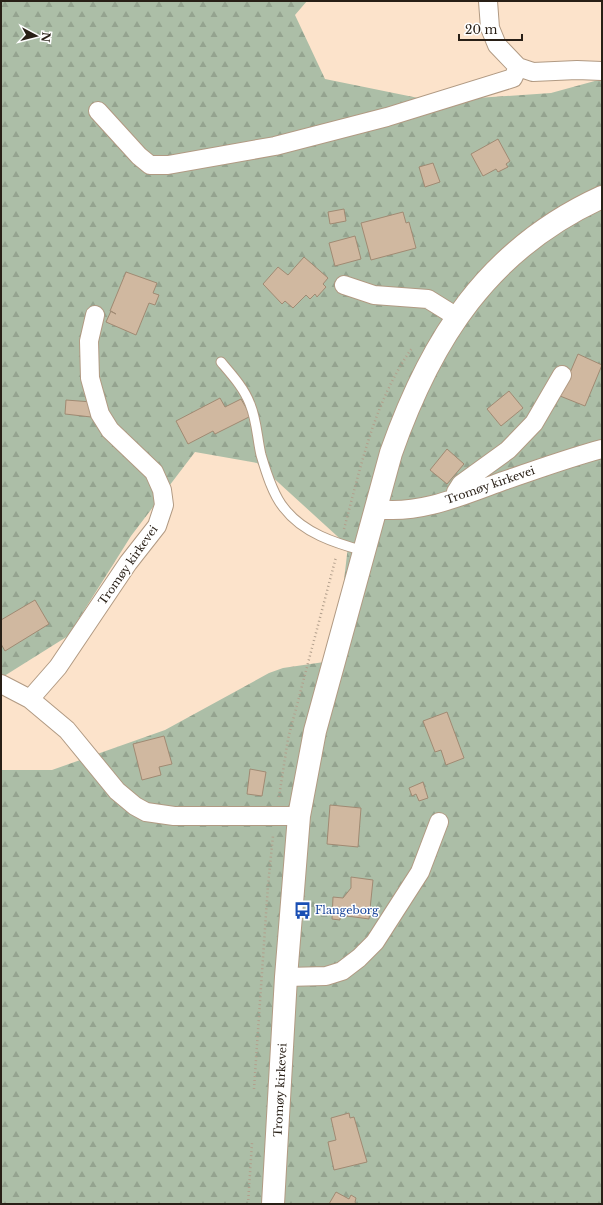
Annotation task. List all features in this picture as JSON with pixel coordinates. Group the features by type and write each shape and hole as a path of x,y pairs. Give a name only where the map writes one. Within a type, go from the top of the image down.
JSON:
{"main road":[{"name":"Tromøy kirkevei","path":"273,1204 286,977 299,816 316,731 376,508 406,411 437,348 477,290 516,250 579,208 602,197"}],"street":[{"path":"488,1 490,28 496,45 518,67 533,72 577,70 602,71"},
{"path":"98,110 138,156 150,165 168,165 275,146 387,117 513,78 518,67"},
{"path":"344,285 374,295 428,299 457,317"},
{"name":"Tromøy kirkevei","path":"30,699 58,667 128,563 157,526 164,505 162,490 154,472 110,430 100,414 90,378 89,341 95,315"},
{"path":"455,498 456,492 461,484 508,450 534,423 562,376"},
{"name":"Tromøy kirkevei","path":"376,508 386,510 422,507 455,498 567,458 602,449"},
{"path":"1,684 30,699 67,730 117,791 135,806 146,812 174,816 299,816"},
{"path":"286,977 326,976 342,971 359,958 375,942 420,872 439,822"}],"lane":[{"path":"221,362 244,392 250,404 254,416 261,455 277,496 284,508 312,532 340,544 364,551"}],"path":[{"path":"248,1204 252,1143"}],"green space":[{"path":"1,1 307,1 295,15 325,79 433,101 551,93 602,79 602,1204 1,1204 1,770 52,770 165,730 269,673 283,668 331,661 336,649 348,546 257,463 195,452 131,536 68,636 1,678"}],"building":[{"path":"498,139 510,161 506,164 508,167 498,172 496,169 483,176 471,154"},
{"path":"433,163 440,182 425,187 419,167"},
{"path":"344,209 346,221 330,224 328,212"},
{"path":"403,212 406,223 409,222 416,248 371,260 361,223"},
{"path":"355,236 361,259 335,266 329,243"},
{"path":"304,257 328,278 323,284 326,287 317,297 315,294 310,299 306,295 293,308 285,301 282,304 263,284 278,267 288,275"},
{"path":"126,272 157,283 153,293 159,295 155,305 149,303 136,335 106,322"},
{"path":"578,354 602,365 585,406 560,396"},
{"path":"509,391 523,408 501,426 487,409"},
{"path":"220,398 225,407 241,399 251,416 215,434 213,431 188,444 176,421"},
{"path":"66,400 92,402 91,417 65,414"},
{"path":"447,449 464,464 447,484 430,470"},
{"path":"35,600 49,624 5,651 1,644 1,620"},
{"path":"447,712 464,758 446,765 441,750 435,752 423,721"},
{"path":"164,736 172,764 159,767 161,775 142,780 133,744"},
{"path":"250,769 266,772 262,796 247,794"},
{"path":"423,782 428,798 419,801 416,794 412,796 409,788"},
{"path":"330,805 361,808 358,847 327,844"},
{"path":"351,877 373,880 369,919 340,915 340,920 332,919 333,897 343,898 351,888"},
{"path":"349,1113 350,1118 354,1117 367,1162 334,1170 328,1142 336,1140 331,1118"},
{"path":"336,1192 349,1199 351,1195 356,1198 356,1204 329,1204"}],"place":[{"name":"Flangeborg","path":"302,910"}]}
